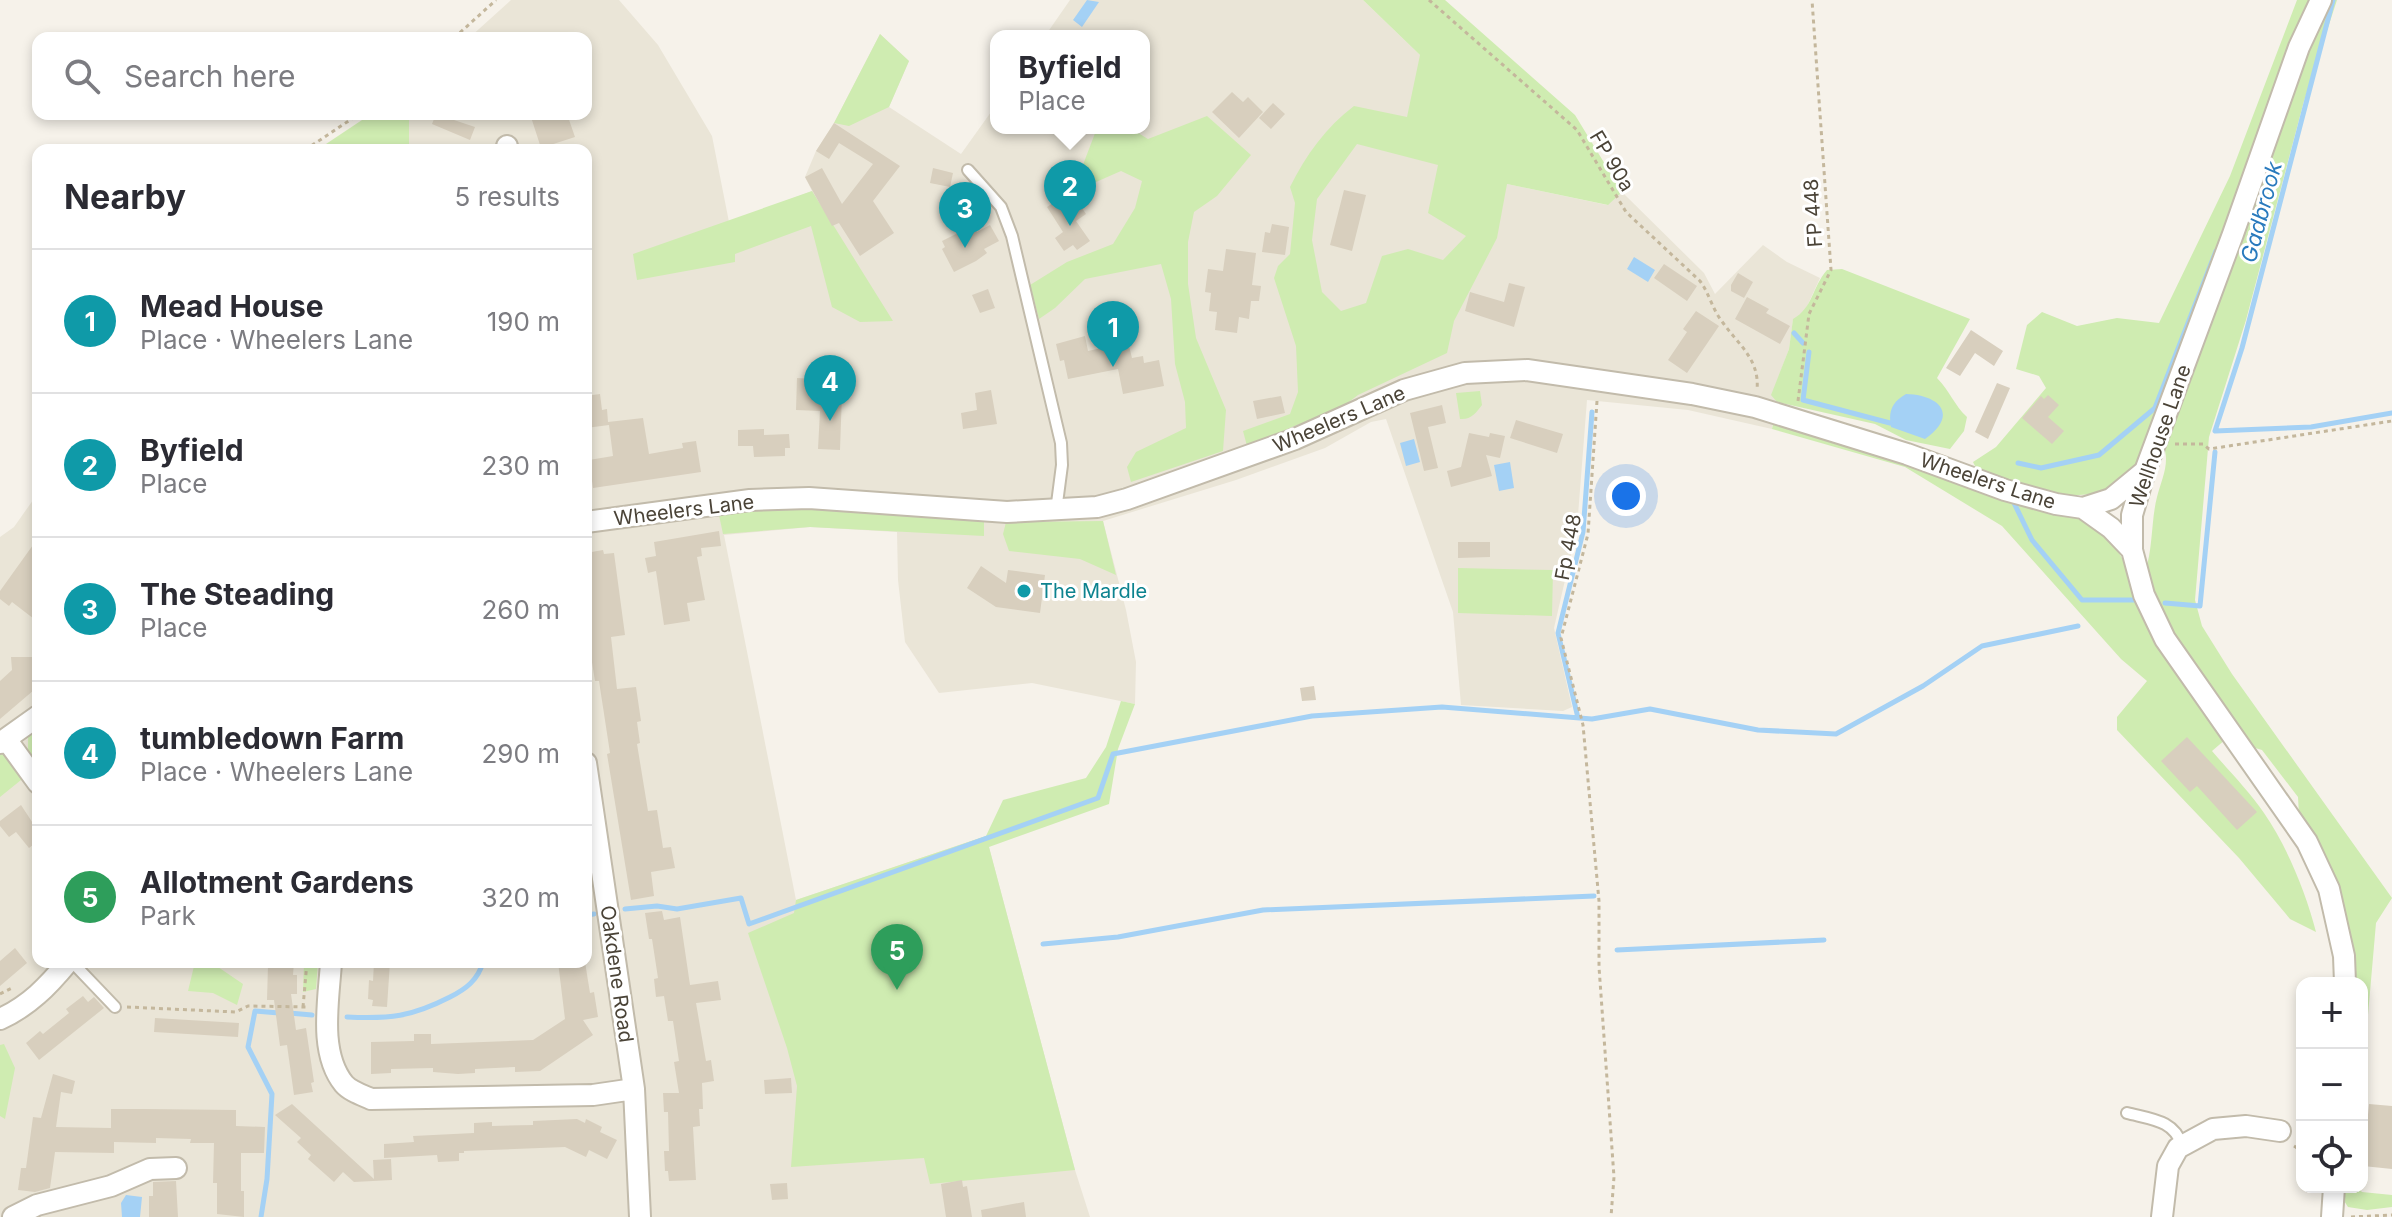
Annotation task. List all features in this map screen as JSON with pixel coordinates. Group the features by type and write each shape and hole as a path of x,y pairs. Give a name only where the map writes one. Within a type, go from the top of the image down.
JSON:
{"street":[{"name":"Wellhouse Lane","path":"2321,0 2299,47 2145,471 2132,515 2132,550 2144,595 2165,639 2307,842 2329,889 2344,956 2345,977"},
{"name":"Wheelers Lane","path":"592,521 750,500 809,498 994,512 1097,507 1295,439 1404,390 1465,373 1527,370 1692,394 1755,407 2056,504 2083,508 2111,499 2145,471"},
{"name":"Wheelers Lane","path":"2083,508 2111,528 2132,550"},
{"path":"32,720 3,741 32,776"},
{"name":"Oakdene Road","path":"592,804 634,1089 640,1217"},
{"path":"0,1019 15,1013 44,991 65,968"},
{"path":"331,968 328,1038 334,1069 346,1086 371,1099 593,1095 634,1089"},
{"path":"2162,1217 2168,1166 2182,1146 2213,1129 2246,1126 2280,1131"},
{"path":"13,1217 37,1205 111,1186 150,1169 176,1168"},
{"path":"2332,1217 2334,1193"}],"lane":[{"path":"968,170 1001,207 1012,236 1061,443 1062,465 1056,511"},
{"path":"76,968 115,1007"},
{"path":"2127,1113 2172,1126 2179,1134 2182,1146"}],"path":[{"path":"461,32 496,0"},
{"name":"FP 90a","path":"1429,0 1577,130 1626,212 1700,281 1708,291 1719,318 1756,366 1758,385 1755,407"},
{"name":"FP 448","path":"1798,419 1799,380 1809,314 1831,270 1812,0"},
{"path":"314,144 350,120"},
{"name":"Fp 448","path":"1599,381 1588,534 1561,638 1583,725 1599,901 1599,967 1614,1177 1611,1217"},
{"path":"2156,443 2203,444 2209,449 2392,421"},
{"path":"303,1007 306,968"},
{"path":"0,994 19,984"},
{"path":"115,1007 236,1012 248,1006 328,1006"},
{"path":"2351,1217 2392,1215"}],"shaded area":[{"path":"511,0 619,0 658,45 712,136 729,222 812,191 805,177 816,151 880,34 909,61 889,107 961,154 990,113 990,134 1150,134 1150,30 1049,30 1070,0 1363,0 1420,55 1507,184 1607,205 1622,192 1704,273 1715,294 1763,245 1787,262 1820,278 1804,313 1793,320 1789,349 1772,394 1777,402 1772,429 1688,410 1587,400 1577,528 1554,628 1572,707 1563,711 1461,705 1453,612 1386,419 1371,422 1325,448 1236,480 1103,521 1136,662 1135,704 1032,683 939,693 905,642 898,580 897,532 810,527 724,535 796,900 986,836 1090,1217 0,1217 0,537 14,527 32,502 32,968 592,968 592,144 409,144 409,120 592,120 592,32 476,32"}],"green space":[{"path":"1363,0 1445,0 1575,115 1622,192 1608,205 1507,184 1497,238 1454,321 1447,353 1358,395 1333,414 1247,446 1243,431 1290,414 1298,392 1296,346 1274,278 1278,266 1290,254 1295,203 1290,187 1318,142 1354,106 1407,117 1420,55","holes":["1357,144 1438,165 1428,213 1466,236 1443,260 1408,249 1382,256 1366,303 1341,311 1322,292 1312,240 1317,199"]},
{"path":"2297,0 2312,0 2140,459 2127,476 2108,488 2089,494 2051,494 1977,470 1973,462 1996,447 2046,388 2039,376 2016,369 2027,325 2042,312 2077,326 2117,318 2159,323 2230,176"},
{"path":"2328,0 2337,0 2304,101 2246,320 2209,437 2195,600 2202,626 2232,674 2392,898 2376,923 2368,1015 2368,977 2351,977 2299,815 2298,797 2262,750 2252,747 2166,623 2145,571 2165,466 2164,448 2305,53"},
{"path":"880,34 909,61 889,107 849,126 834,123"},
{"path":"1207,116 1251,155 1217,196 1194,212 1188,242 1188,284 1196,338 1226,410 1223,451 1131,482 1127,467 1136,452 1186,428 1185,402 1175,364 1171,299 1161,264 1085,279 1039,319 1030,285 1067,262 1113,244 1135,208 1142,181 1121,171 1096,182 1081,170 1095,134 1140,134 1148,139"},
{"path":"362,120 409,120 409,144 326,144"},
{"path":"812,191 893,321 860,322 832,307 811,226 735,254 735,262 637,280 633,254"},
{"path":"1842,269 1970,319 1937,378 1967,417 1964,431 1950,449 1906,440 1875,424 1777,402 1771,395 1789,349 1793,319 1805,309 1827,270"},
{"path":"1480,391 1482,405 1470,417 1460,419 1456,393"},
{"path":"1774,420 2070,514 2093,524 2111,539 2226,739 2212,751 2258,805 2288,855 2316,932 2290,919 2239,858 2117,730 2117,717 2147,681 2121,659 2002,526 1905,467 1772,429"},
{"path":"807,505 975,518 984,522 984,536 810,527 723,534 719,515"},
{"path":"1103,521 1116,575 1080,559 1009,551 1003,534 1006,522"},
{"path":"1458,568 1553,570 1552,616 1458,613"},
{"path":"1121,701 1135,704 1118,749 1109,804 989,847 1075,1170 930,1184 924,1158 791,1167 797,1086 748,933 794,913 796,900 986,836 1003,800 1086,778 1106,747"},
{"path":"32,731 32,758 28,753 28,734"},
{"path":"0,754 7,754 26,776 0,797"},
{"path":"194,968 219,968 243,984 237,1005 213,993 188,991"},
{"path":"304,968 318,968 316,989 303,992"},
{"path":"4,1044 15,1068 5,1119 0,1116 0,1045"},
{"path":"2341,1193 2392,1195 2392,1207 2367,1210 2348,1207"}],"water":[{"path":"1087,0 1099,2 1082,27 1073,20"},
{"path":"1634,257 1655,270 1648,282 1627,269"},
{"path":"834,369 848,372 849,379 835,390 824,389 822,377"},
{"path":"1906,394 1928,398 1941,408 1941,422 1925,439 1891,427 1892,408"},
{"path":"1414,439 1420,462 1406,466 1400,443"},
{"path":"1510,462 1514,488 1499,491 1494,465"},
{"path":"126,1195 142,1197 140,1217 122,1217 121,1203"}],"building":[{"path":"1232,92 1243,102 1248,97 1263,112 1239,138 1212,112"},
{"path":"1273,103 1285,114 1271,129 1259,118"},
{"path":"434,120 454,120 475,127 470,140 432,124"},
{"path":"532,120 569,120 575,137 553,144 540,144"},
{"path":"834,123 900,166 873,201 894,233 860,256 839,223 832,226 805,177 822,168 842,204 873,164 839,143 829,159 816,151"},
{"path":"933,168 953,173 950,187 930,183"},
{"path":"1344,190 1366,195 1352,251 1330,245"},
{"path":"1062,197 1067,205 1076,199 1086,214 1076,221 1090,241 1077,250 1073,245 1064,251 1055,238 1063,232 1047,207"},
{"path":"1272,224 1289,227 1285,255 1262,252 1265,232 1270,233"},
{"path":"974,225 977,232 990,225 999,241 984,249 987,253 976,261 954,272 942,249 945,247 942,241"},
{"path":"1226,249 1256,253 1252,285 1261,286 1259,301 1251,301 1249,319 1239,317 1237,333 1215,330 1217,312 1209,311 1211,293 1205,292 1208,269 1223,271"},
{"path":"1664,264 1697,286 1687,301 1654,278"},
{"path":"1738,273 1753,282 1744,298 1731,291"},
{"path":"1509,283 1525,287 1514,327 1465,311 1470,292 1504,302"},
{"path":"988,289 995,308 980,313 972,295"},
{"path":"1747,297 1769,309 1766,313 1790,326 1780,344 1735,319"},
{"path":"1696,311 1719,326 1687,373 1668,360 1687,332 1683,329"},
{"path":"1971,330 2003,351 1994,366 1975,353 1960,376 1946,368"},
{"path":"1085,336 1088,351 1128,342 1132,358 1143,356 1144,363 1159,360 1164,386 1123,394 1118,369 1068,379 1056,344"},
{"path":"797,378 814,379 814,392 842,393 840,450 818,449 820,411 796,410"},
{"path":"1997,383 2010,388 1988,439 1975,432"},
{"path":"991,390 997,424 963,429 961,413 977,410 975,393"},
{"path":"600,394 602,410 607,409 608,422 643,418 649,454 683,448 682,443 696,441 701,472 593,488 592,460 613,456 609,425 592,427 592,395"},
{"path":"2048,395 2059,405 2048,417 2064,431 2052,444 2022,418 2041,396 2044,399"},
{"path":"1281,396 1285,413 1257,419 1253,401"},
{"path":"1442,405 1446,423 1428,427 1438,468 1424,471 1410,413"},
{"path":"1516,420 1563,434 1557,453 1510,438"},
{"path":"764,429 764,435 789,434 790,448 785,448 785,456 754,457 753,446 738,446 738,430"},
{"path":"1469,433 1505,436 1500,458 1486,455 1492,476 1451,487 1447,471 1461,467"},
{"path":"719,531 721,546 701,548 702,556 697,557 705,600 687,603 690,621 664,625 656,571 648,573 645,558 656,556 654,542"},
{"path":"1458,542 1490,542 1490,557 1458,558"},
{"path":"32,546 32,617 12,602 9,606 0,599 0,591"},
{"path":"603,550 604,554 614,553 625,635 611,637 617,689 636,687 641,721 637,722 640,743 637,744 648,811 657,810 663,848 671,847 675,868 651,872 654,896 631,900 607,754 610,753 599,681 595,681 592,662 592,552"},
{"name":"The Mardle","path":"981,566 1006,583 1008,570 1045,575 1040,613 996,607 967,588"},
{"path":"11,657 32,657 32,692 0,719 0,681 12,670"},
{"path":"1314,686 1316,700 1302,701 1300,688"},
{"path":"2187,737 2257,812 2237,830 2197,786 2190,792 2161,761"},
{"path":"21,805 32,822 32,846 29,848 16,832 9,837 0,826 0,821"},
{"path":"662,911 664,920 680,917 690,985 718,981 721,1000 696,1003 706,1061 711,1060 714,1081 702,1083 700,1126 693,1127 696,1180 669,1181 668,1171 665,1171 664,1151 669,1151 668,1112 664,1112 663,1093 679,1093 674,1062 679,1061 673,1021 668,1021 664,996 656,997 654,979 658,978 645,913"},
{"path":"15,948 27,963 0,986 0,961"},
{"path":"268,968 294,968 293,975 297,975 297,994 291,994 296,1030 306,1028 313,1092 294,1095 287,1045 280,1046 274,1000 267,1000"},
{"path":"374,968 390,968 387,1007 372,1006 373,1000 368,999 369,980 373,981"},
{"path":"559,968 586,968 598,1017 583,1020 593,1035 540,1071 515,1072 515,1067 475,1069 475,1073 458,1074 433,1072 433,1068 391,1069 391,1073 371,1074 371,1042 414,1041 414,1034 431,1034 431,1044 533,1040 565,1019"},
{"path":"83,996 88,1002 94,997 104,1008 39,1060 26,1043 69,1013 66,1009"},
{"path":"155,1018 239,1023 238,1037 154,1032"},
{"path":"53,1074 75,1081 72,1094 61,1092 56,1127 111,1128 111,1109 144,1109 236,1110 236,1126 265,1127 264,1153 241,1153 244,1217 217,1214 217,1183 213,1183 214,1143 190,1143 191,1139 156,1138 156,1143 114,1142 114,1153 55,1152 50,1188 35,1192 18,1190 21,1168 26,1168 33,1117 41,1118"},
{"path":"791,1078 792,1093 765,1094 764,1080"},
{"path":"292,1104 374,1179 373,1160 391,1159 392,1180 354,1182 343,1172 334,1182 308,1159 311,1155 297,1142 301,1138 275,1115"},
{"path":"2369,1104 2392,1106 2392,1169 2368,1167"},
{"path":"577,1119 585,1123 586,1119 602,1127 600,1132 617,1140 607,1159 589,1150 586,1157 565,1147 464,1151 459,1153 459,1161 438,1162 437,1155 384,1158 384,1144 414,1142 413,1136 474,1133 474,1123 533,1125 533,1121"},
{"path":"962,1180 963,1187 967,1186 972,1217 946,1217 941,1184"},
{"path":"176,1181 178,1217 149,1217 153,1182"},
{"path":"787,1183 788,1199 772,1200 770,1184"},
{"path":"1024,1202 1026,1217 982,1217 981,1210"}],"waterway":[{"name":"Gadbrook","path":"2333,0 2242,348 2215,431 2311,427 2392,413"},
{"path":"2018,463 2041,468 2099,455 2155,408 2216,251"},
{"path":"1794,333 1803,343"},
{"path":"1809,352 1803,400 1890,423"},
{"path":"1578,718 1558,633 1583,532 1592,412"},
{"path":"2165,603 2200,606 2215,452"},
{"path":"2014,503 2032,540 2082,600 2134,600"},
{"path":"625,909 657,906 677,909 741,898 749,924 1098,798 1113,754 1312,716 1442,707 1592,719 1650,709 1758,730 1836,734 1923,686 1982,646 2078,626"},
{"path":"1043,944 1118,937 1263,910 1594,896"},
{"path":"1617,950 1824,940"},
{"path":"347,1017 388,1017 424,1009 466,987 480,968"},
{"path":"261,1217 267,1179 272,1094 248,1047 255,1011 279,1013"},
{"path":"289,1013 312,1015"}],"place":[{"name":"Byfield","path":"1070,226"},
{"name":"The Steading","path":"965,248"},
{"name":"Mead House","path":"1113,367"},
{"name":"tumbledown Farm","path":"830,421"},
{"name":"The Mardle","path":"1024,591"},
{"name":"Allotment Gardens","path":"897,990"}]}
